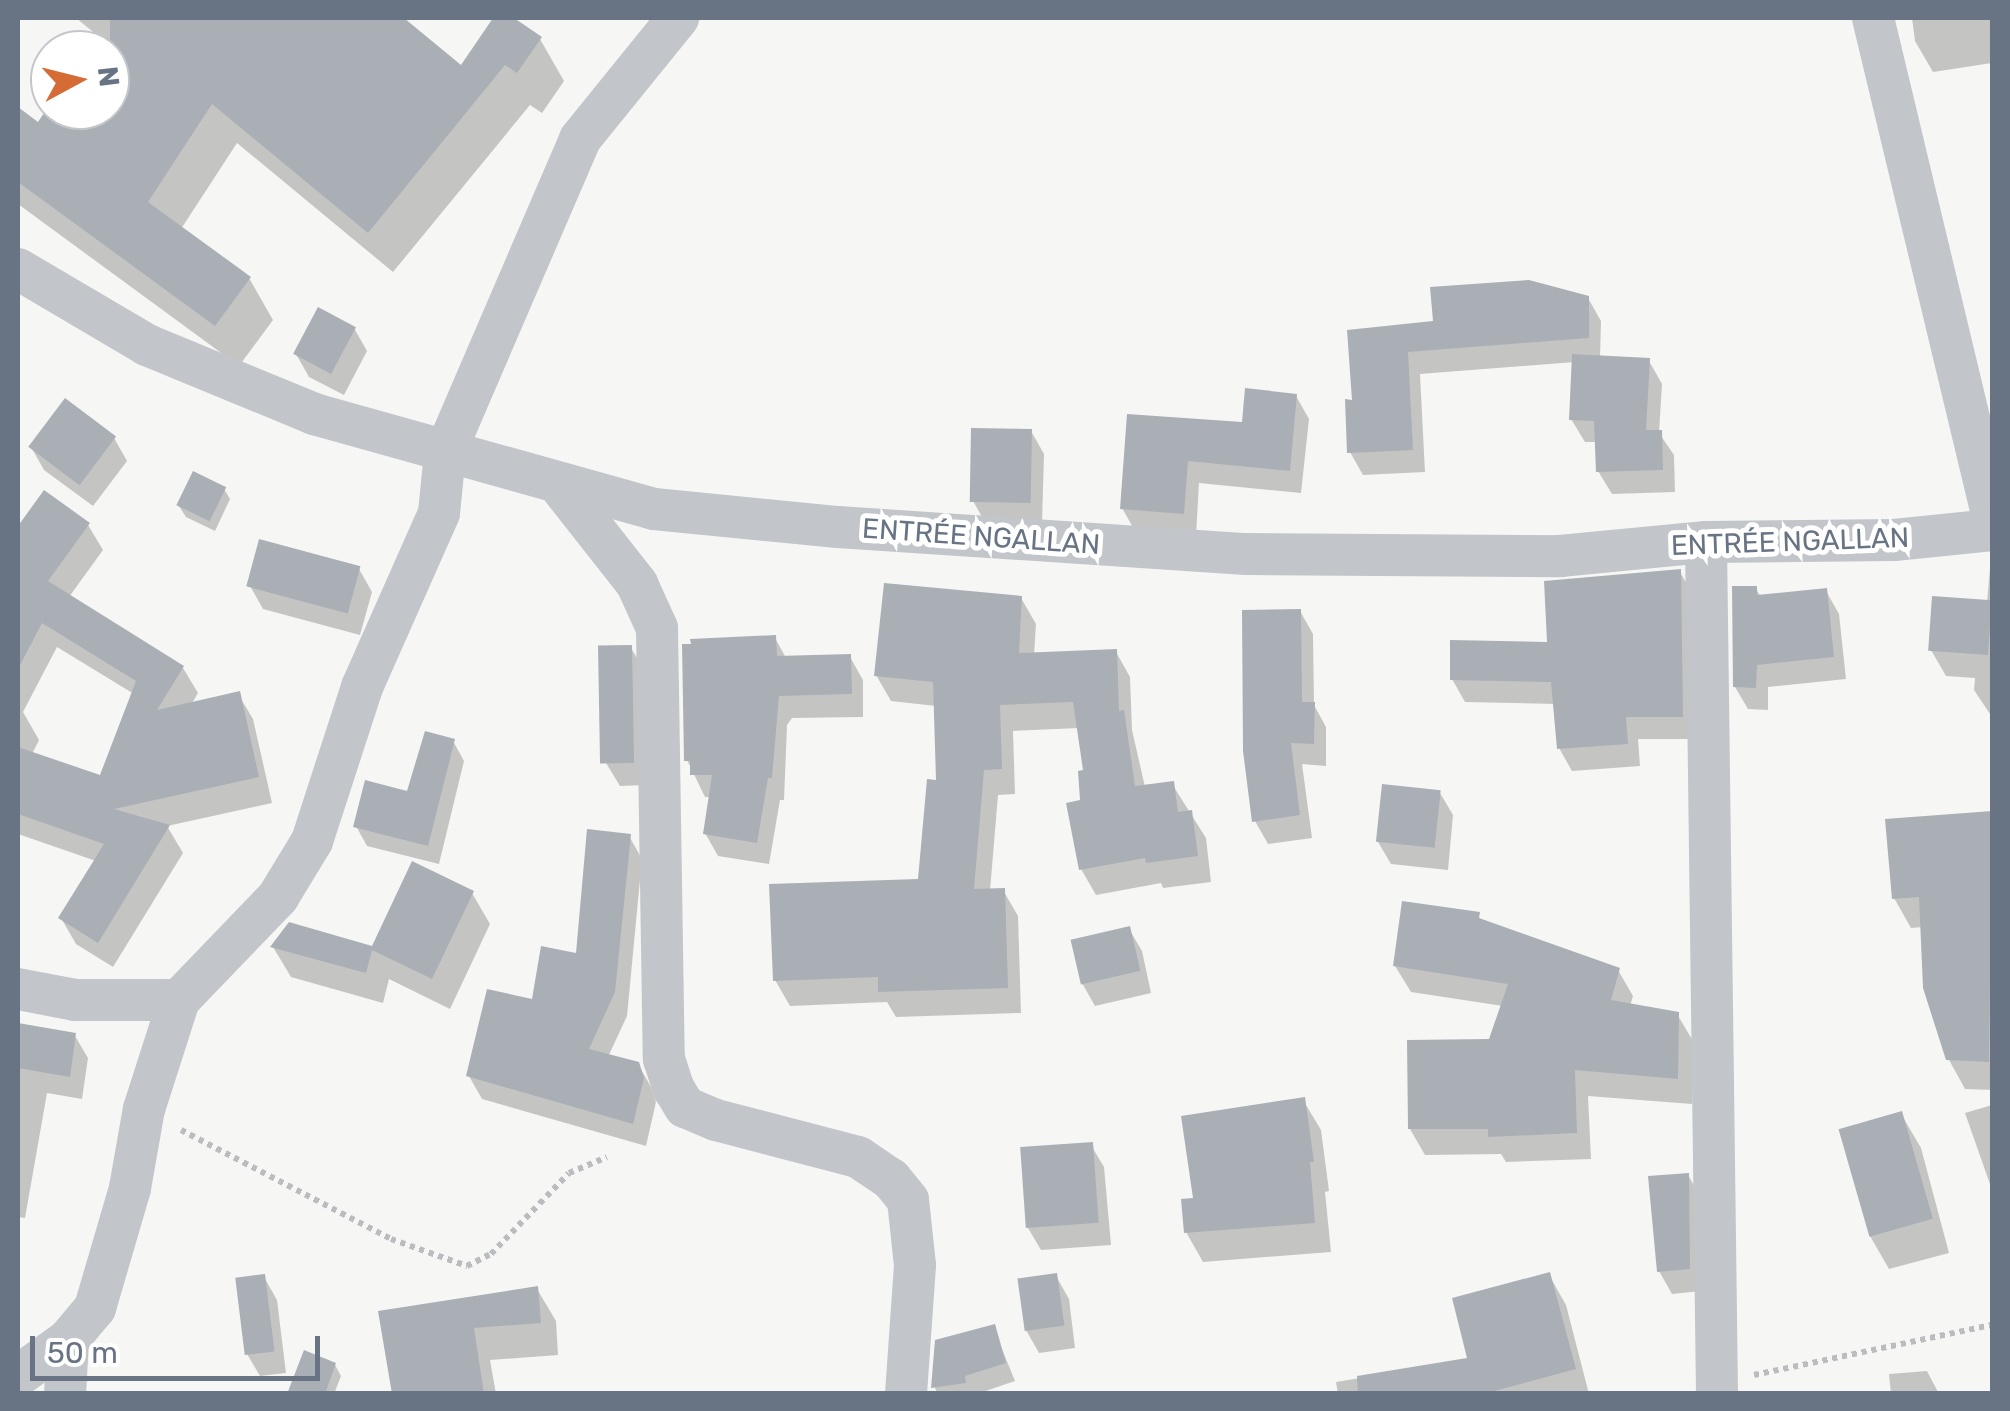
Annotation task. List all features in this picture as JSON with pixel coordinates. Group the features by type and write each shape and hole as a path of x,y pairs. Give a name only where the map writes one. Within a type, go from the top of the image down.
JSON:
{"street":[{"path":"18,1376 68,1340 95,1308 130,1188 144,1109 178,1000 278,897 312,841 362,687 439,513 446,453 580,139 678,18"},
{"path":"1873,18 1992,514"},
{"name":"ENTRÉE NGALLAN","path":"18,268 147,345 314,414 560,486 654,508 820,526 1246,554 1544,556 1706,542 1894,540 1992,530"},
{"path":"560,486 637,584 658,628 664,1059 674,1090 685,1107 716,1120 858,1157 891,1179 908,1200 915,1266 906,1394"},
{"path":"1706,542 1708,914 1718,1254 1716,1388"},
{"path":"18,989 75,1000 178,1000"},
{"path":"64,1394 68,1340"}],"path":[{"path":"144,1109 259,1174 326,1203 391,1239 467,1266 491,1254 569,1173 607,1156"},
{"path":"1716,1388 1992,1325"}],"building":[{"path":"110,18 404,18 461,65 493,18 514,18 542,37 517,73 505,65 368,233 212,104 148,202 251,277 215,326 18,182 18,107 30,116 30,130 130,130 130,30 110,30"},
{"path":"1529,280 1589,296 1589,338 1408,352 1413,450 1347,453 1345,399 1352,400 1347,330 1433,321 1430,287"},
{"path":"318,307 356,327 331,374 293,354"},
{"path":"1572,354 1650,358 1646,430 1662,430 1663,470 1596,472 1594,421 1569,420"},
{"path":"1245,388 1297,394 1290,471 1188,461 1184,514 1120,509 1127,414 1242,422"},
{"path":"65,398 116,437 79,485 28,447"},
{"path":"971,428 1032,429 1031,503 970,502"},
{"path":"193,471 226,487 210,521 176,505"},
{"path":"44,490 90,523 48,581 184,666 157,710 240,691 259,777 114,809 170,825 98,943 58,918 104,844 18,814 18,747 100,775 136,681 42,623 18,669 18,526"},
{"path":"259,539 360,566 348,614 246,586"},
{"path":"1681,569 1683,717 1626,717 1628,744 1557,749 1551,682 1450,680 1450,640 1547,642 1544,581"},
{"path":"884,583 1022,596 1019,653 1117,649 1119,711 1124,710 1135,786 1174,781 1178,812 1192,810 1198,856 1146,863 1145,858 1079,870 1066,803 1080,800 1078,771 1083,770 1073,702 1000,705 1002,769 984,770 974,889 1005,888 1008,988 878,992 878,977 773,981 769,884 918,879 927,779 936,780 933,682 874,676"},
{"path":"1732,586 1757,586 1757,595 1827,588 1834,657 1757,665 1756,688 1733,687"},
{"path":"1932,596 1992,600 1988,655 1928,651"},
{"path":"1301,609 1302,702 1315,702 1314,744 1291,743 1300,815 1252,822 1243,751 1242,610"},
{"path":"776,635 777,656 851,654 852,694 779,696 772,778 768,778 757,843 703,834 712,775 690,775 690,761 684,761 682,644 691,644 690,639"},
{"path":"632,645 634,763 600,764 598,646"},
{"path":"425,731 455,739 428,846 353,827 365,780 407,791"},
{"path":"1382,784 1441,790 1435,848 1376,842"},
{"path":"1992,811 1989,1062 1946,1060 1923,988 1919,897 1892,899 1885,819"},
{"path":"587,829 631,834 615,992 589,1049 639,1062 644,1078 633,1124 466,1076 487,989 532,999 541,946 576,953"},
{"path":"412,861 474,891 432,979 372,950 366,973 270,947 289,922 372,946"},
{"path":"1402,901 1480,912 1479,918 1620,968 1611,1000 1679,1012 1678,1079 1575,1070 1577,1133 1488,1137 1488,1129 1408,1129 1407,1040 1489,1039 1508,984 1393,966"},
{"path":"1130,926 1140,971 1081,985 1071,940"},
{"path":"18,1023 76,1033 70,1077 18,1068"},
{"path":"1305,1097 1314,1162 1310,1162 1315,1223 1184,1233 1181,1199 1193,1198 1181,1116"},
{"path":"1902,1111 1933,1219 1869,1237 1839,1129"},
{"path":"1093,1142 1099,1223 1026,1228 1020,1147"},
{"path":"1689,1173 1690,1269 1657,1272 1648,1176"},
{"path":"1550,1272 1576,1369 1483,1394 1358,1394 1357,1376 1467,1358 1452,1298"},
{"path":"1057,1273 1064,1325 1025,1331 1017,1279"},
{"path":"265,1274 275,1351 245,1355 235,1278"},
{"path":"538,1286 541,1323 474,1328 484,1394 392,1394 378,1311"},
{"path":"995,1324 1006,1363 965,1376 966,1383 931,1388 935,1340"},
{"path":"304,1350 336,1363 325,1394 287,1394"}]}
